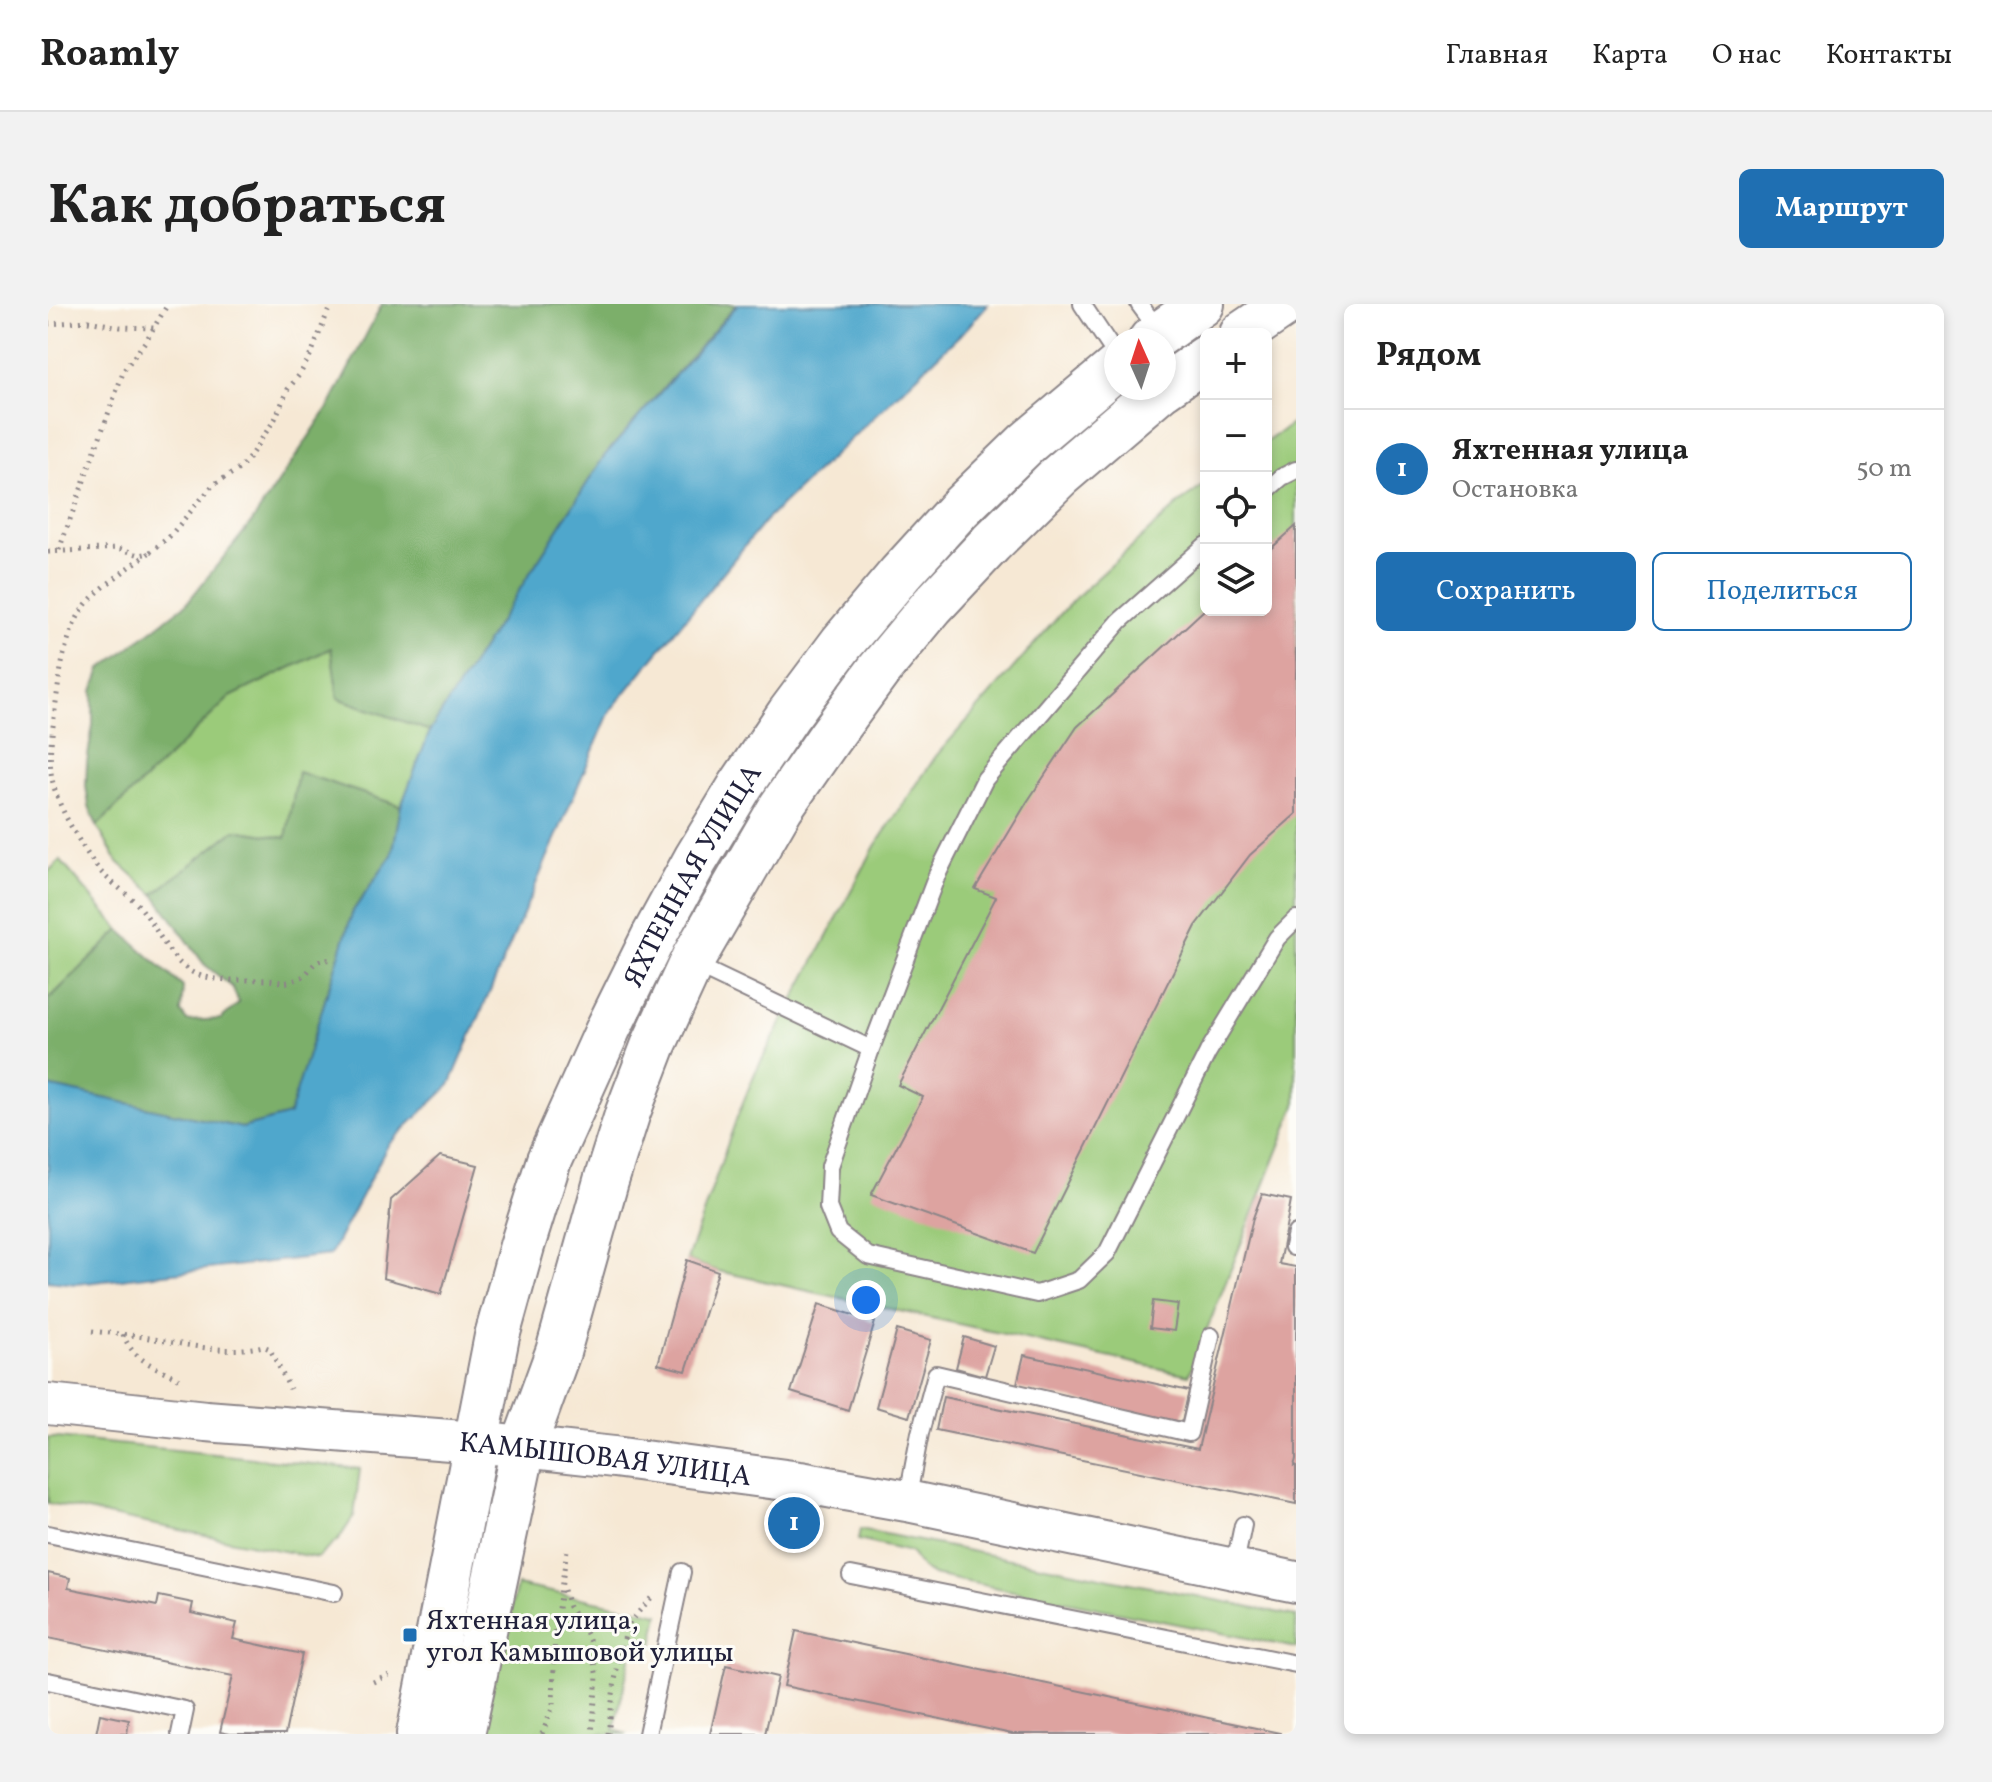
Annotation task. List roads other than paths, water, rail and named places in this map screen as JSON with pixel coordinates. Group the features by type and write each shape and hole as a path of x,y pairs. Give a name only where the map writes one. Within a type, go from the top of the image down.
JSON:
{"main road":[{"name":"ЯХТЕННАЯ УЛИЦА","path":"1176,337 1202,304"},
{"path":"1251,328 1286,304"},
{"name":"ЯХТЕННАЯ УЛИЦА","path":"1176,359 1200,358"},
{"name":"ЯХТЕННАЯ УЛИЦА","path":"419,1734 497,1336 522,1246 549,1160 654,936 741,785 842,643 960,508 1028,442 1104,378"},
{"name":"ЯХТЕННАЯ УЛИЦА","path":"462,1734 523,1448 558,1352 628,1112 654,1044 692,963 781,807 905,638 991,543 1059,476 1124,400"}],"street":[{"name":"КАМЫШОВАЯ УЛИЦА","path":"48,1404 206,1421 476,1442 785,1480 907,1501 1296,1582"}],"lane":[{"path":"1082,304 1104,337"},
{"path":"1272,486 1296,470"},
{"path":"1200,550 1120,621 985,779 937,875 830,1166 828,1207 838,1232 868,1256 1037,1294 1079,1280 1107,1253 1208,1052 1277,938 1296,919"},
{"path":"692,963 871,1049"},
{"path":"907,1501 920,1433 936,1374 1189,1433 1211,1336"},
{"path":"1234,1569 1243,1525"},
{"path":"48,1534 334,1593"},
{"path":"647,1734 682,1572"},
{"path":"851,1575 1296,1664"},
{"path":"48,1681 185,1710 180,1734"}],"water":[{"path":"738,304 988,304 967,328 765,521 610,711 450,1085 388,1145 330,1255 77,1284 48,1281 48,1086 242,1128 289,1115 353,911 392,855 401,806 430,731 605,455"}],"place":[{"name":"Яхтенная улица","path":"794,1523"},
{"name":"Яхтенная улица, угол Камышовой улицы","path":"410,1635"}]}
